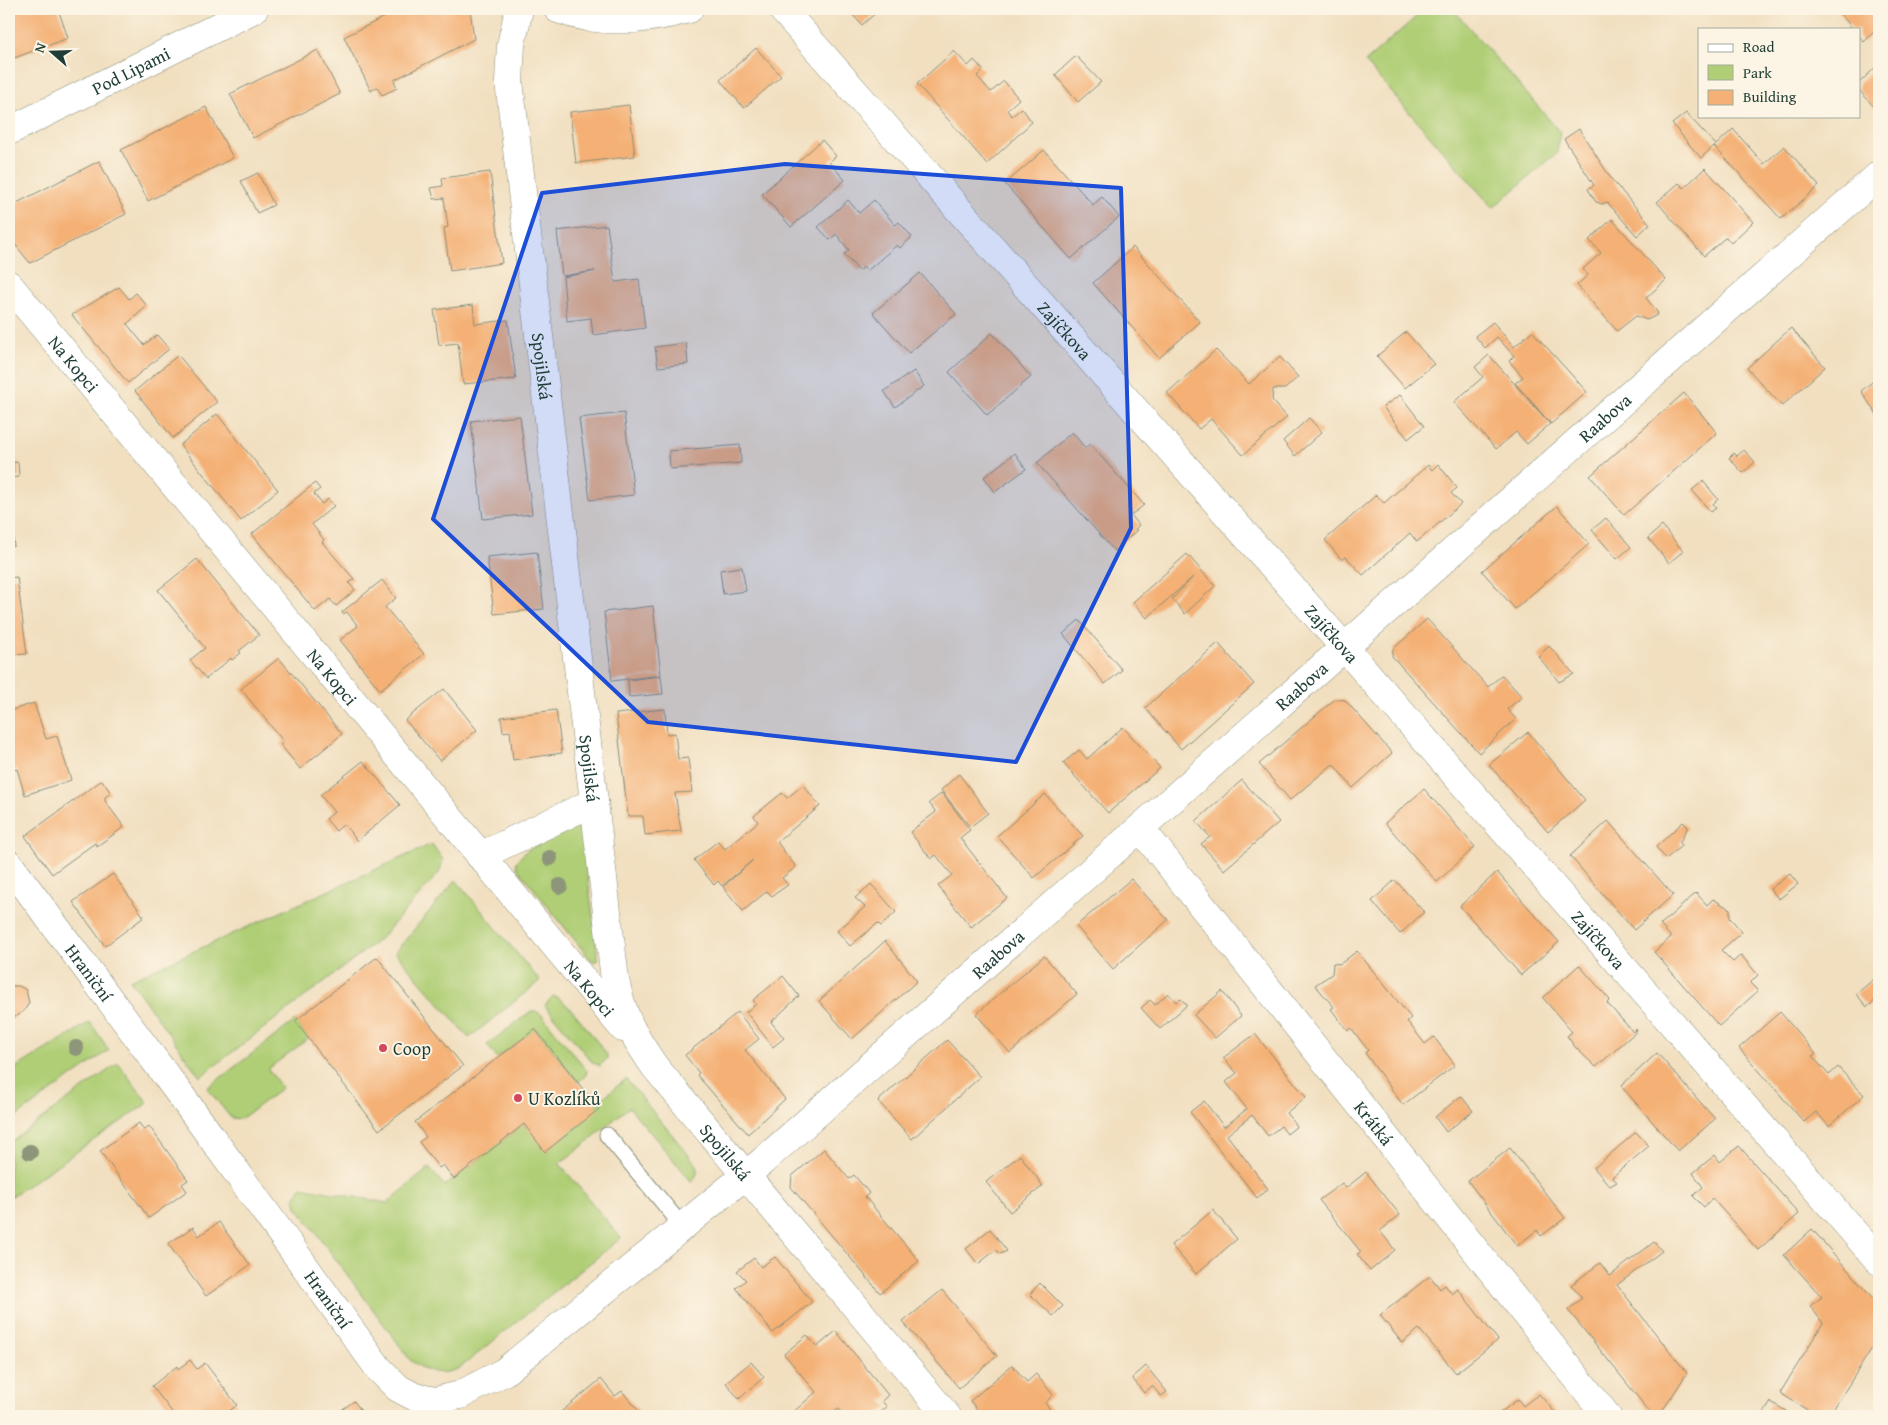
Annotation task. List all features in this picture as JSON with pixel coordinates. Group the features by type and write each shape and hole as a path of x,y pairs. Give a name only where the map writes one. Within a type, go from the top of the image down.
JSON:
{"street":[{"name":"Pod Lipami","path":"9,131 254,9"},
{"name":"Spojilská","path":"519,9 511,45 509,81 615,980 621,1009 630,1029 655,1067 947,1416"},
{"path":"558,9 582,16 628,20 659,18 689,9"},
{"name":"Zajíčkova","path":"782,9 1345,648 1879,1261"},
{"name":"Raabova","path":"746,1176 1879,175"},
{"name":"Na Kopci","path":"9,285 655,1067"},
{"path":"480,856 594,802"},
{"name":"Krátká","path":"1141,829 1607,1416"},
{"name":"Hraniční","path":"9,864 196,1116 379,1368 398,1388 415,1396 436,1401 460,1395 504,1372 746,1176"}],"lane":[{"path":"606,1135 683,1227"}],"highlighted area":[{"path":"785,164 1121,188 1131,528 1016,762 648,722 433,519 542,193"}],"green space":[{"path":"1425,9 1453,9 1560,132 1557,153 1493,208 1365,62"},
{"path":"576,827 582,831 598,958 595,962 590,959 517,868 516,862 527,850"},
{"path":"432,844 443,860 439,873 380,939 200,1077 130,980"},
{"path":"456,880 540,981 469,1038 395,952"},
{"path":"553,996 566,1004 574,1012 607,1055 607,1059 600,1066 592,1062 547,1008 545,1005"},
{"path":"531,1011 536,1011 542,1015 587,1071 586,1075 578,1082 536,1029 497,1058 487,1045"},
{"path":"295,1021 309,1038 268,1069 282,1088 241,1119 231,1118 207,1088"},
{"path":"90,1022 109,1050 9,1122 9,1072"},
{"path":"118,1063 148,1103 9,1198 9,1143"},
{"path":"626,1079 697,1165 697,1174 692,1182 629,1107 574,1153 559,1163 621,1238 461,1367 441,1373 429,1371 411,1361 297,1207 295,1197 301,1187 387,1203 429,1168 445,1186 524,1124 546,1151 598,1109 595,1104"}],"building":[{"path":"9,9 58,9 68,38 9,60"},
{"path":"401,9 470,9 474,39 394,80 397,88 382,95 377,87 371,91 344,37"},
{"path":"847,9 880,9 862,25"},
{"path":"1840,9 1879,9 1879,27 1864,42 1860,37 1860,28 1852,28 1838,11"},
{"path":"756,48 781,76 744,108 720,80"},
{"path":"318,50 340,94 253,138 230,94"},
{"path":"954,51 968,66 974,60 983,70 977,76 991,92 1004,81 1019,99 1007,110 1012,116 1022,108 1032,122 987,164 917,84"},
{"path":"1076,56 1101,82 1078,102 1055,75"},
{"path":"1879,64 1879,112 1860,91 1860,82"},
{"path":"629,105 635,156 576,163 570,112"},
{"path":"206,107 233,158 148,201 121,150"},
{"path":"1686,113 1716,145 1733,129 1764,164 1784,146 1819,186 1781,219 1714,146 1701,158 1672,124"},
{"path":"1579,129 1612,180 1650,224 1637,236 1607,202 1602,204 1596,202 1588,189 1594,185 1564,139"},
{"path":"822,140 836,156 829,162 845,180 791,227 762,194"},
{"path":"1044,150 1093,205 1102,197 1119,217 1071,259 1005,184"},
{"path":"99,161 126,214 30,263 9,237 9,207"},
{"path":"1705,168 1753,222 1731,243 1726,237 1704,256 1657,202 1679,183 1684,188"},
{"path":"490,172 502,263 450,271 444,228 448,227 444,198 434,199 431,188 443,186 442,178"},
{"path":"258,173 274,205 257,213 241,181"},
{"path":"848,200 859,213 874,200 895,225 899,222 912,237 900,248 897,245 867,271 864,267 859,271 844,254 849,250 836,234 830,240 818,227"},
{"path":"1612,219 1666,280 1646,298 1658,313 1657,315 1647,320 1636,316 1617,331 1577,285 1588,275 1583,269 1601,253 1589,240"},
{"path":"607,225 615,282 639,279 645,328 593,335 591,318 567,321 563,277 595,271 562,276 557,231"},
{"path":"1133,247 1200,322 1159,358 1093,283"},
{"path":"920,273 956,314 909,353 873,313"},
{"path":"119,287 129,299 136,293 147,306 127,324 144,345 157,335 169,349 128,383 72,315"},
{"path":"473,305 475,324 508,320 516,379 463,384 458,343 439,345 434,310"},
{"path":"1493,322 1514,347 1532,331 1587,392 1551,424 1515,383 1523,377 1509,361 1514,356 1497,337 1485,348 1475,336"},
{"path":"1791,328 1825,367 1782,406 1747,368"},
{"path":"1406,332 1434,364 1405,388 1377,356"},
{"path":"992,333 1031,377 987,415 949,372"},
{"path":"686,343 688,364 658,367 655,347"},
{"path":"1216,350 1249,384 1280,357 1298,377 1285,389 1273,389 1272,400 1287,417 1243,455 1211,419 1199,429 1167,393"},
{"path":"178,355 217,402 173,438 135,391"},
{"path":"1489,355 1550,424 1527,444 1516,432 1496,449 1454,402 1483,377 1475,367"},
{"path":"914,371 924,386 895,407 884,391"},
{"path":"1876,379 1879,383 1879,418 1861,391"},
{"path":"1684,393 1717,433 1624,515 1590,476"},
{"path":"1400,395 1424,426 1408,439 1383,407"},
{"path":"624,413 634,495 590,500 579,418"},
{"path":"217,414 278,490 241,521 180,445"},
{"path":"520,416 532,514 483,519 471,421"},
{"path":"1309,418 1322,432 1295,456 1283,441"},
{"path":"1072,432 1085,448 1090,444 1144,505 1131,515 1139,525 1135,529 1137,530 1114,551 1037,463"},
{"path":"740,445 741,463 670,469 669,451"},
{"path":"1744,450 1755,462 1743,473 1729,458 1734,453 1737,456"},
{"path":"1015,453 1026,469 995,492 984,477"},
{"path":"18,462 19,477 9,478 9,463"},
{"path":"1438,464 1457,488 1451,493 1461,504 1417,542 1410,533 1363,575 1346,557 1342,560 1325,540 1376,495 1384,503 1428,465 1432,470"},
{"path":"1703,481 1718,499 1713,504 1716,508 1711,512 1692,490"},
{"path":"315,483 320,489 314,494 322,504 328,499 334,506 312,524 324,540 322,542 354,579 349,583 355,590 336,606 330,599 315,611 252,534"},
{"path":"1557,506 1589,544 1515,609 1482,571"},
{"path":"9,511 14,546 9,547"},
{"path":"1606,518 1631,547 1617,559 1592,530"},
{"path":"1662,526 1683,551 1669,563 1648,538"},
{"path":"537,552 544,609 494,614 487,557"},
{"path":"1187,554 1215,586 1185,614 1172,599 1194,576 1147,618 1133,602"},
{"path":"197,559 259,635 239,651 241,653 232,660 231,658 206,679 190,660 205,648 158,590"},
{"path":"742,567 746,591 723,594 720,570"},
{"path":"17,577 27,654 9,655 9,578"},
{"path":"382,580 396,598 385,607 424,654 380,690 340,640 358,626 347,612 343,614 342,612"},
{"path":"653,606 661,675 612,681 604,612"},
{"path":"1427,619 1488,687 1502,675 1522,697 1507,709 1516,719 1479,753 1392,656 1393,649"},
{"path":"1079,620 1122,670 1105,684 1063,634"},
{"path":"1218,643 1254,684 1181,749 1145,708"},
{"path":"1549,646 1574,674 1559,682 1538,656"},
{"path":"279,658 342,734 300,769 280,744 283,741 241,689"},
{"path":"661,676 663,694 629,697 628,680"},
{"path":"444,689 477,730 440,761 405,720"},
{"path":"1335,699 1345,700 1392,753 1353,788 1333,764 1290,800 1259,764"},
{"path":"34,703 46,739 57,736 71,780 25,795 17,769 9,772 9,711"},
{"path":"665,709 667,734 675,733 678,759 688,758 692,792 675,793 681,831 645,835 643,816 628,816 616,714"},
{"path":"556,710 562,753 513,760 510,731 503,732 501,717"},
{"path":"1123,727 1160,768 1108,813 1063,763 1079,750 1087,759"},
{"path":"1528,732 1585,800 1548,832 1489,765"},
{"path":"363,761 400,805 357,841 344,824 336,831 326,819 334,812 320,795"},
{"path":"959,774 988,813 970,827 941,790"},
{"path":"102,780 111,793 105,797 105,801 124,827 97,846 95,843 52,874 25,836"},
{"path":"1242,780 1279,822 1224,870 1201,844 1210,837 1196,821"},
{"path":"803,785 820,806 777,842 796,867 782,878 788,885 772,896 767,891 743,911 723,887 753,860 722,886 718,881 714,885 694,860 718,841 725,849 758,822 754,816 782,793 787,798"},
{"path":"1424,789 1475,847 1437,882 1385,823"},
{"path":"942,793 970,830 960,838 1007,898 971,927 938,886 952,875 936,855 931,859 910,832 936,812 929,803"},
{"path":"1045,794 1083,836 1034,878 997,836"},
{"path":"1608,821 1673,895 1634,930 1570,856"},
{"path":"1683,822 1688,827 1680,842 1681,846 1666,859 1656,847"},
{"path":"1497,872 1559,942 1521,975 1460,906"},
{"path":"113,874 144,917 105,946 73,902"},
{"path":"1790,874 1798,884 1779,899 1770,889"},
{"path":"1131,879 1168,920 1113,969 1076,926"},
{"path":"1395,880 1424,912 1400,934 1372,901"},
{"path":"871,884 896,912 881,926 878,923 850,946 837,931 865,907 855,898"},
{"path":"1696,893 1707,905 1713,899 1730,909 1730,918 1742,932 1721,950 1733,962 1741,955 1758,975 1750,983 1758,991 1719,1026 1654,952 1671,937 1660,925"},
{"path":"885,941 917,981 852,1039 819,1001"},
{"path":"1357,951 1411,1018 1407,1021 1425,1044 1434,1037 1455,1065 1403,1105 1365,1053 1368,1050 1351,1028 1348,1031 1331,1009 1334,1007 1315,985 1332,974 1333,963 1340,964"},
{"path":"1044,956 1077,994 1010,1053 976,1014"},
{"name":"Coop","path":"377,957 463,1066 379,1130 295,1021"},
{"path":"1579,965 1610,1000 1607,1003 1633,1032 1636,1029 1637,1031 1596,1067 1575,1047 1567,1036 1572,1032 1543,998"},
{"path":"783,976 799,996 771,1022 784,1038 773,1047 746,1012 756,1004 753,1000"},
{"path":"1874,979 1879,985 1879,998 1867,1007 1856,994"},
{"path":"19,986 26,990 29,1003 24,1011 9,1021 9,988"},
{"path":"1222,991 1241,1016 1215,1038 1194,1015"},
{"path":"1168,993 1176,1002 1181,999 1187,1005 1160,1029 1141,1008 1150,1000 1155,1005"},
{"path":"738,1012 759,1039 745,1050 785,1099 748,1134 697,1075 699,1073 685,1055"},
{"path":"1780,1012 1816,1054 1812,1056 1829,1075 1838,1067 1864,1095 1829,1126 1816,1112 1804,1122 1739,1048"},
{"name":"U Kozlíků","path":"535,1029 599,1109 545,1152 524,1124 454,1179 443,1165 439,1168 419,1142 426,1137 415,1122"},
{"path":"1255,1034 1306,1097 1286,1113 1297,1126 1287,1134 1281,1126 1268,1136 1252,1115 1227,1135 1268,1189 1257,1198 1190,1112 1204,1101 1224,1127 1247,1109 1226,1082 1237,1073 1223,1058"},
{"path":"947,1040 980,1077 912,1139 878,1101"},
{"path":"1657,1053 1715,1119 1678,1151 1621,1086"},
{"path":"1461,1096 1473,1111 1446,1132 1435,1117"},
{"path":"139,1123 144,1130 149,1126 188,1180 182,1184 187,1191 149,1218 100,1151"},
{"path":"1636,1132 1649,1146 1612,1177 1617,1182 1610,1186 1594,1168"},
{"path":"1739,1146 1799,1214 1758,1250 1712,1198 1704,1207 1693,1196 1703,1187 1693,1173 1715,1155 1720,1162"},
{"path":"1510,1148 1565,1218 1541,1236 1537,1230 1517,1246 1468,1181"},
{"path":"824,1149 849,1179 854,1175 869,1193 865,1197 919,1261 880,1293 791,1187 792,1176"},
{"path":"1020,1155 1043,1186 1010,1212 986,1182"},
{"path":"1366,1172 1400,1215 1380,1231 1395,1250 1370,1271 1357,1254 1361,1252 1319,1200 1342,1183 1346,1188"},
{"path":"1213,1210 1237,1239 1196,1274 1171,1245"},
{"path":"219,1222 250,1265 206,1296 168,1244 193,1227 199,1236"},
{"path":"990,1229 1007,1251 1000,1254 996,1250 978,1264 966,1249"},
{"path":"1812,1229 1879,1306 1879,1337 1829,1416 1817,1416 1780,1393 1823,1323 1810,1306 1822,1297 1784,1255"},
{"path":"1654,1242 1662,1251 1617,1285 1687,1373 1659,1416 1653,1416 1568,1310 1582,1298 1571,1285 1600,1263 1610,1276"},
{"path":"775,1257 812,1302 773,1333 736,1288 746,1280 737,1271 754,1258 761,1267"},
{"path":"1430,1276 1440,1289 1445,1285 1452,1294 1458,1289 1498,1340 1456,1373 1419,1329 1402,1343 1380,1315"},
{"path":"1040,1283 1063,1306 1053,1316 1030,1294"},
{"path":"942,1290 997,1356 959,1388 903,1322"},
{"path":"836,1331 888,1395 882,1401 887,1407 876,1416 845,1416 839,1409 826,1416 789,1416 816,1392 784,1354 807,1335 817,1347"},
{"path":"190,1360 197,1369 205,1363 237,1405 223,1416 175,1416 152,1386 177,1366 178,1369"},
{"path":"751,1362 764,1377 739,1399 726,1383"},
{"path":"1012,1365 1027,1382 1036,1374 1053,1395 1045,1403 1055,1416 982,1416 970,1401"},
{"path":"1146,1366 1167,1392 1161,1396 1152,1386 1144,1393 1132,1378"},
{"path":"601,1379 615,1396 622,1391 643,1416 556,1416"},
{"path":"1539,1394 1558,1416 1496,1416 1518,1399 1523,1406"},
{"path":"354,1401 365,1416 333,1416"},
{"path":"1771,1402 1794,1416 1762,1416"}],"place":[{"name":"Coop","path":"383,1048"},
{"name":"U Kozlíků","path":"518,1098"}]}
